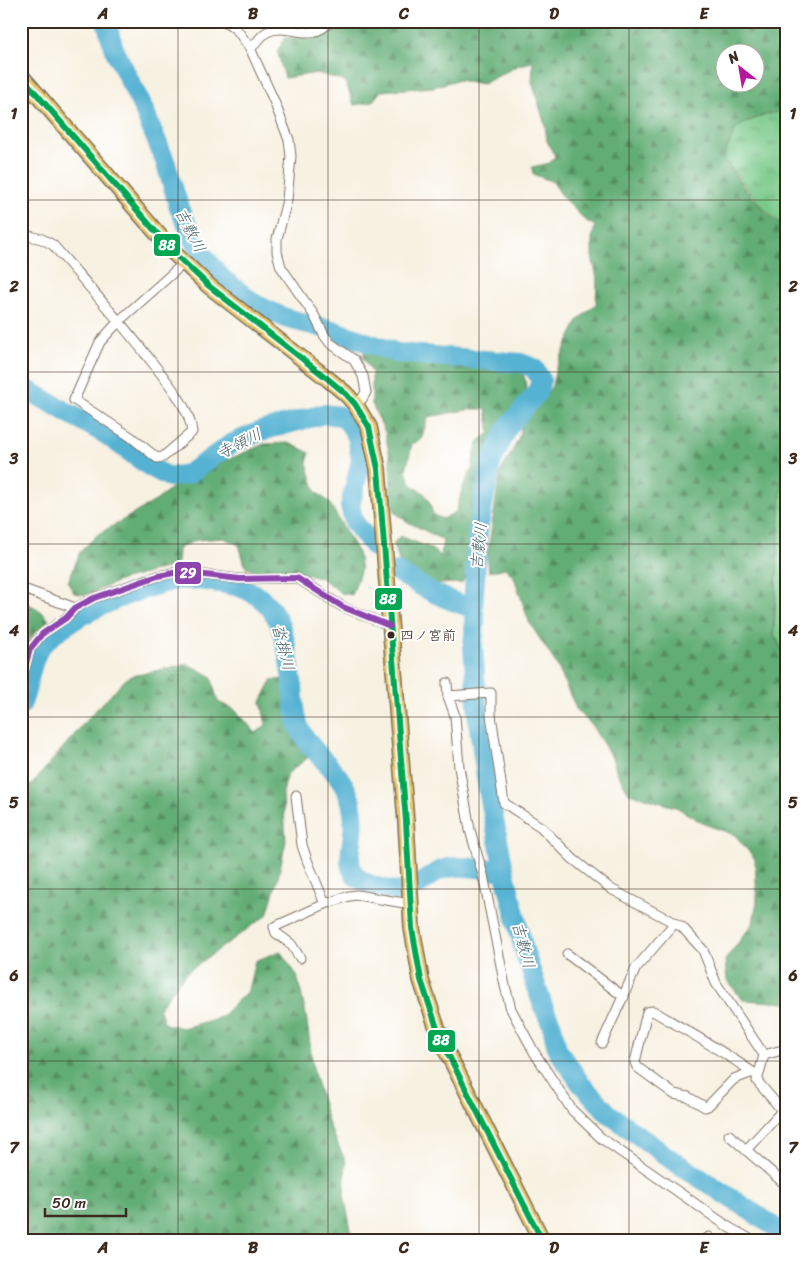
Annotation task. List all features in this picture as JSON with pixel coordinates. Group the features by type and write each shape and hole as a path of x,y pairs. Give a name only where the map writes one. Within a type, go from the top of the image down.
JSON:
{"highway":[{"path":"21,76 184,263 209,286 328,378 355,404 369,427 378,469 406,822 412,928 421,980 441,1040 542,1240"}],"street":[{"path":"225,21 237,30 250,48 274,101 290,148 287,200 277,239 277,252 281,267 314,315 330,343 354,360 363,376 366,392 362,399 355,404"},
{"path":"250,48 268,32 280,29 310,33 324,28 330,21"},
{"path":"21,234 42,239 53,245 119,321 176,393 192,425 192,432 163,457 157,458 131,436 74,400 100,342 119,321 184,263"},
{"path":"21,681 30,650 42,634 66,618 75,608 94,598 149,579 179,572 240,579 297,578 343,607 390,626"},
{"path":"21,588 75,608"},
{"path":"447,683 448,696 455,716 459,767 470,830 483,874 504,986 511,1009 534,1052 572,1110 601,1138 730,1228 752,1240"},
{"path":"448,696 491,693 491,715 504,803 541,827 573,859 611,889 682,927 703,950 716,983 764,1056"},
{"path":"296,796 304,852 325,904"},
{"path":"300,958 290,944 276,933 274,927 325,904 349,896 357,895 410,904"},
{"path":"602,1043 636,968 674,924"},
{"path":"567,954 624,997"},
{"path":"653,1011 710,1044 756,1074 734,1079 705,1107 688,1097 674,1094 637,1067 635,1062 647,1012 653,1011"},
{"path":"784,1113 757,1082 756,1074 764,1056 786,1049"},
{"path":"746,1150 778,1114 784,1113"},
{"path":"729,1135 786,1185"}],"green space":[{"path":"338,21 786,21 786,111 760,117 736,128 723,158 759,205 786,228 786,441 781,492 773,634 786,657 786,1003 743,1000 727,981 725,960 753,923 757,901 755,859 735,835 704,824 678,808 629,793 617,773 612,758 590,723 577,711 557,665 529,622 514,577 505,568 489,572 487,558 500,473 518,440 522,424 540,404 552,386 556,368 578,320 596,304 597,278 592,257 592,238 595,226 585,220 564,199 553,182 533,174 532,167 550,163 555,156 547,141 545,125 532,82 533,62 519,65 483,84 457,80 433,87 381,91 372,102 354,105 345,81 317,73 285,78 277,51 285,38 313,38"},
{"path":"786,111 786,228 761,206 723,158 736,128 760,117"},
{"path":"365,348 375,349 392,357 463,369 499,366 522,371 526,382 526,396 510,411 497,431 481,477 474,518 473,561 462,583 436,584 423,579 399,561 393,544 400,536 428,547 441,556 443,540 406,521 396,513 391,501 390,458 385,432 372,404 372,372 363,358","holes":["472,409 486,409 490,433 479,441 474,453 472,469 462,489 456,512 442,519 433,514 424,493 411,484 406,471 412,444 421,440 428,417"]},
{"path":"289,443 310,453 307,463 316,492 329,502 358,553 361,569 352,595 341,593 320,577 292,571 258,572 246,568 239,545 224,538 196,540 178,549 177,565 122,580 86,595 74,593 68,582 80,552 97,535 157,500 173,486 207,473 225,461 264,444"},
{"path":"786,443 786,656 774,634 781,492"},
{"path":"21,599 41,611 49,620 34,634 21,653"},
{"path":"187,664 211,676 218,702 234,709 256,733 266,725 261,702 272,680 284,679 294,733 310,756 287,774 283,793 286,841 267,915 186,973 159,1008 165,1024 183,1028 221,1017 248,990 255,961 280,951 297,975 306,1015 314,1073 329,1125 346,1162 344,1195 353,1240 21,1240 21,791 32,784 91,715 128,677"}],"waterway":[{"name":"吉敷川","path":"106,21 114,49 143,108 165,161 180,210 199,250 222,278 255,304 285,318 332,330 397,353 521,363 534,368 541,380 537,393 508,427 491,463 478,530 473,608 475,621 473,646 478,720 486,779 504,870 524,950 543,1006 552,1026 557,1049 581,1084 608,1113 669,1158 786,1234"},
{"name":"寺領川","path":"21,386 105,434 150,467 169,477 188,474 231,444 261,431 324,414 340,416 348,422 357,436 361,460 350,506 354,522 374,547"},
{"name":"寺領川","path":"396,571 433,593 473,608"},
{"name":"沓掛川","path":"21,705 33,664 42,645 59,630 92,610 127,595 177,580 202,580 245,589 260,597 278,621 288,653 296,714 300,729 312,748 334,772 347,791 354,820 350,861 353,871 360,880 401,892"},
{"name":"沓掛川","path":"419,885 436,872 449,868 464,867 504,870"}],"transit line":[{"name":"88","path":"21,76 175,254 209,286 346,394 355,404 369,427 378,469 406,822 412,928 421,980 441,1040 542,1240"},
{"name":"29","path":"21,681 30,649 42,634 66,618 75,608 94,598 158,576 179,572 240,579 297,578 343,607 390,626"}],"place":[{"name":"四ノ宮前","path":"391,635"}]}
